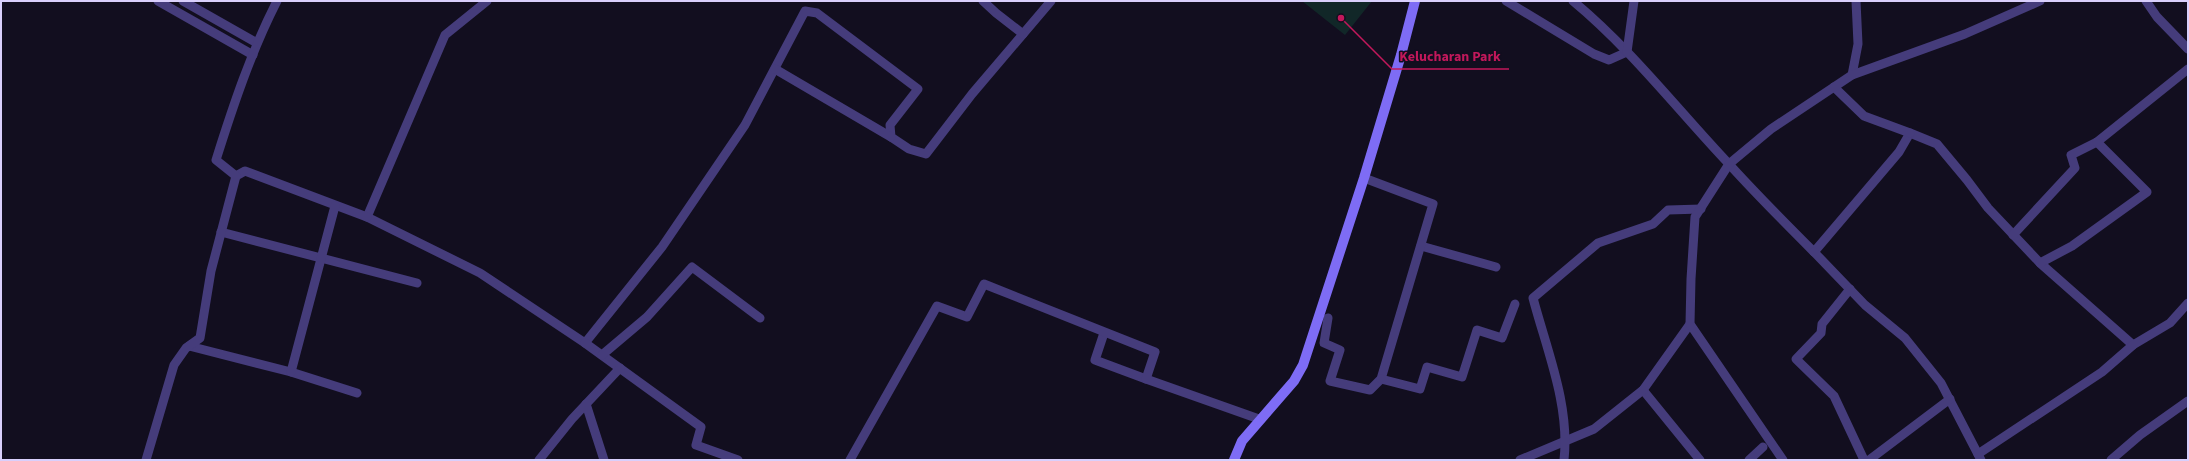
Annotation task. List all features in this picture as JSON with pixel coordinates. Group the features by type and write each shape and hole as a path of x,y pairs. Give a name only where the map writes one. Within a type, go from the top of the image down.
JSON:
{"street":[{"path":"158,1 253,55"},
{"path":"183,1 257,43"},
{"path":"236,176 216,160 234,102 257,43 277,1"},
{"path":"367,217 445,35 487,1"},
{"path":"585,343 662,247 745,125 809,1"},
{"path":"983,1 1023,34"},
{"path":"775,69 909,148 926,154 972,94 1051,1"},
{"path":"1234,460 1242,441 1259,419 1294,382 1303,365 1364,178 1401,56 1414,1"},
{"path":"1506,1 1594,54 1609,60 1627,52"},
{"path":"1573,1 1612,35 1728,164 1850,289 1905,338 1941,383 1980,457 2102,372 2133,345 2170,323 2188,303"},
{"path":"1627,52 1634,1"},
{"path":"1852,75 1858,44 1856,1"},
{"path":"1520,460 1594,429 1643,390 1690,324 1695,217 1728,164 1771,129 1852,75 1965,34 2040,1"},
{"path":"2146,1 2158,17 2188,49"},
{"path":"805,10 817,13 918,89 890,125 891,137"},
{"path":"2013,235 2075,168 2071,155 2097,142 2188,69"},
{"path":"1834,87 1864,116 1937,144 1988,208 2040,263 2133,345"},
{"path":"1814,252 1899,152 1910,133"},
{"path":"2040,263 2072,246 2147,192 2097,142"},
{"path":"146,460 174,365 189,346 200,338 211,271 236,176 245,171 367,217 480,273 585,343 701,427 696,445 738,460"},
{"path":"1328,318 1324,343 1340,350 1330,380 1370,390 1382,379 1433,204 1364,178"},
{"path":"291,372 335,206"},
{"path":"1564,460 1566,441 1562,401 1533,298 1598,243 1653,224 1668,210 1701,209"},
{"path":"221,232 416,283"},
{"path":"1421,246 1496,267"},
{"path":"602,355 647,317 692,267 760,318"},
{"path":"850,460 937,306 967,317 984,284 1155,352 1146,379"},
{"path":"1850,289 1822,324 1821,332 1796,359 1834,396 1864,460"},
{"path":"1382,379 1420,389 1427,367 1462,377 1477,330 1502,338 1515,304"},
{"path":"1690,324 1783,460"},
{"path":"1104,333 1094,360 1259,419"},
{"path":"189,346 291,372 357,393"},
{"path":"539,460 586,404 620,368"},
{"path":"1643,390 1700,460"},
{"path":"1869,460 1950,399"},
{"path":"2111,460 2140,435 2188,401"},
{"path":"586,404 604,460"},
{"path":"1748,460 1763,447"}],"green space":[{"path":"1302,1 1372,1 1345,35"}],"place":[{"name":"Kelucharan Park","path":"1341,18"}]}
